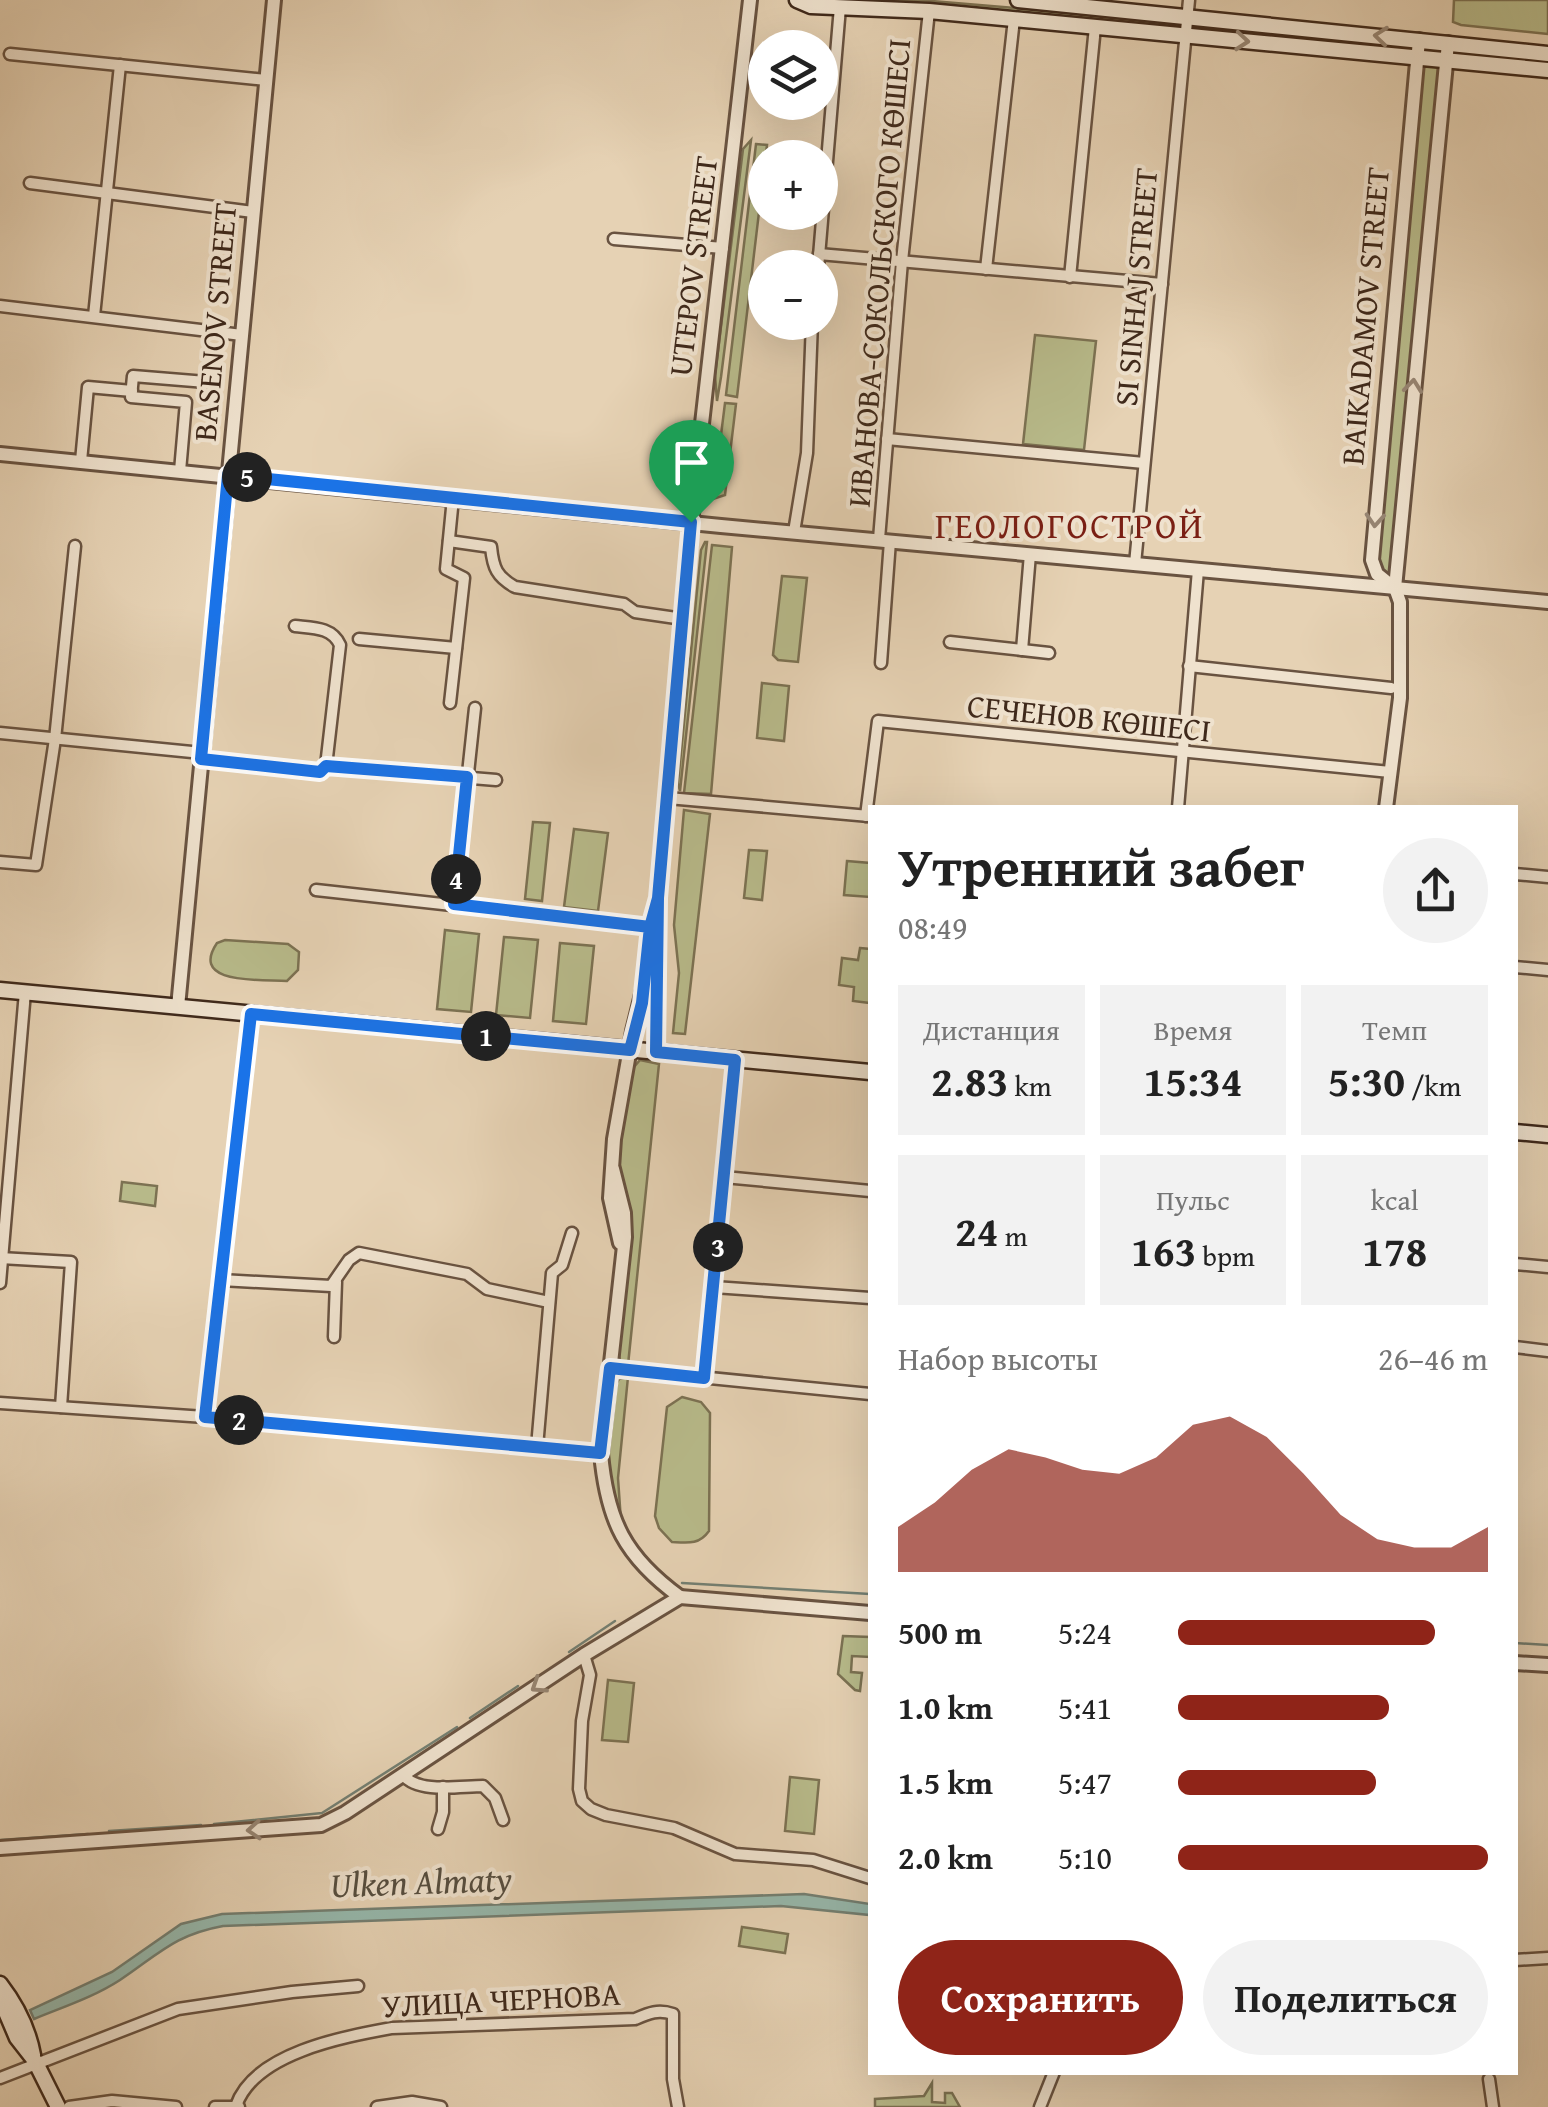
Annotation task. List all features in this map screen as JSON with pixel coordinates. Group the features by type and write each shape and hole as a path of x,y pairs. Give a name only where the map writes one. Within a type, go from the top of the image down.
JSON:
{"main road":[{"path":"797,0 811,6 929,11 1548,70"},
{"path":"1018,0 1188,8 1548,54"},
{"path":"0,990 868,1072"},
{"path":"1518,1132 1548,1135"},
{"path":"0,1984 6,2004 58,2107"}],"street":[{"name":"BASENOV STREET","path":"178,1007 274,0"},
{"name":"UTEPOV STREET","path":"656,1052 658,898 691,522 750,0"},
{"path":"819,250 840,7"},
{"name":"SI SINHAJ STREET","path":"1135,564 1188,8"},
{"name":"ИВАНОВА-СОКОЛЬСКОГО КӨШЕСІ","path":"881,663 888,439 929,11"},
{"path":"986,269 1014,19"},
{"path":"1070,278 1095,26"},
{"name":"BAIKADAMOV STREET","path":"1386,805 1400,688 1400,602 1394,588 1377,574 1372,560 1418,40"},
{"name":"BAIKADAMOV STREET","path":"1394,588 1448,43"},
{"path":"10,54 266,80"},
{"path":"94,316 120,66"},
{"path":"30,183 253,212"},
{"path":"614,239 722,248"},
{"path":"838,256 1162,284"},
{"path":"0,306 242,334"},
{"path":"794,532 807,454 811,340"},
{"path":"180,471 186,402 131,397 133,376 206,382"},
{"path":"81,461 88,387 132,391"},
{"path":"888,439 1144,463"},
{"path":"0,454 1548,602"},
{"path":"1378,473 1404,474"},
{"path":"450,702 464,578 446,569 453,498"},
{"path":"449,541 491,547 499,578 515,587 624,604 635,612 683,619"},
{"path":"0,862 36,865 55,739 75,546"},
{"path":"1022,650 1030,554"},
{"path":"1178,805 1198,570"},
{"path":"0,733 320,772 326,766 340,645 336,636 320,629 295,626"},
{"path":"359,639 456,648"},
{"path":"950,642 1049,653"},
{"path":"1189,666 1390,688"},
{"path":"454,904 475,708"},
{"name":"СЕЧЕНОВ КӨШЕСІ","path":"869,805 878,721 1390,772"},
{"path":"326,766 496,780"},
{"path":"668,798 868,816"},
{"path":"1518,874 1548,877"},
{"path":"316,890 650,927"},
{"name":"UTEPOV STREET","path":"658,898 650,927 642,1003 614,1138 610,1198 622,1255 600,1453 608,1503 626,1547 643,1568 680,1597"},
{"path":"1518,967 1548,970"},
{"path":"0,1283 4,1189 25,992"},
{"path":"205,1417 251,1014"},
{"path":"704,1378 735,1060"},
{"path":"724,1177 868,1191"},
{"path":"537,1447 552,1273 562,1265 572,1232"},
{"path":"334,1338 336,1282 358,1253 468,1274 487,1289 549,1302"},
{"path":"1,1258 71,1262 61,1407"},
{"path":"1518,1264 1548,1266"},
{"path":"221,1280 323,1287 336,1282"},
{"path":"714,1287 868,1298"},
{"path":"1518,1346 1548,1351"},
{"path":"610,1368 868,1394"},
{"path":"0,1403 205,1417 600,1453"},
{"path":"0,1848 321,1825 680,1597 868,1613"},
{"path":"584,1655 590,1675 582,1720 579,1789 590,1810 674,1828 735,1854 813,1860 868,1877"},
{"path":"1518,1663 1548,1665"},
{"path":"403,1775 411,1783 484,1786 496,1798 503,1820"},
{"path":"438,1829 443,1787"},
{"path":"1518,1960 1548,1958"},
{"path":"0,2078 178,2009 358,1986"},
{"name":"УЛИЦА ЧЕРНОВА","path":"238,2106 251,2081 266,2069 307,2049 362,2034 392,2028 635,2019 654,2011 673,2014 673,2079 678,2107"},
{"path":"1040,2107 1053,2075"},
{"path":"1489,2079 1492,2107"},
{"path":"69,2107 112,2101 176,2107"},
{"path":"377,2107 412,2102 441,2107"},
{"path":"215,2107 238,2106"}],"green space":[{"path":"839,0 920,0 1180,22 1179,30"},
{"path":"1454,0 1548,0 1548,34 1461,25 1453,22"},
{"path":"1444,66 1392,583 1375,567 1422,67"},
{"path":"748,143 717,401 715,375 743,149"},
{"path":"748,211 748,230 757,230 754,250 748,250 748,305 737,397 726,395"},
{"path":"1035,335 1096,341 1084,450 1023,444"},
{"path":"725,403 736,404 725,495 713,499"},
{"path":"707,542 680,791 701,550"},
{"path":"712,545 732,547 711,794 684,793"},
{"path":"782,576 807,578 798,662 778,660 773,655"},
{"path":"762,683 789,686 784,741 757,738"},
{"path":"684,810 710,814 685,1034 673,1033 679,973 674,925"},
{"path":"533,822 550,823 542,901 525,899"},
{"path":"574,829 608,833 598,911 564,907"},
{"path":"749,850 767,851 762,900 744,898"},
{"path":"847,861 868,863 868,897 844,895"},
{"path":"445,930 479,934 471,1012 437,1009"},
{"path":"504,937 538,940 530,1018 496,1015"},
{"path":"225,940 288,944 299,952 298,970 287,981 220,973 212,967 211,957 217,943"},
{"path":"560,943 594,946 586,1024 553,1021"},
{"path":"860,948 868,949 868,1003 853,1001 854,987 839,985 842,958 858,960"},
{"path":"640,1060 659,1064 628,1365 624,1368 619,1355 630,1218 618,1163 628,1086"},
{"path":"122,1182 157,1186 155,1206 120,1201"},
{"path":"628,1377 618,1478 621,1521 611,1487 609,1453 616,1384"},
{"path":"682,1397 701,1402 710,1413 709,1531 688,1543 672,1542 659,1528 655,1516 667,1407"},
{"path":"843,1636 868,1637 868,1657 852,1656 851,1672 862,1673 860,1691 838,1674"},
{"path":"608,1680 634,1683 628,1742 602,1740"},
{"path":"790,1777 819,1780 814,1834 785,1831"},
{"path":"742,1927 788,1934 785,1953 739,1946"},
{"path":"932,2083 932,2102 945,2103 945,2093 952,2093 960,2107 875,2107 875,2099 924,2096"}],"water":[{"path":"804,1894 868,1904 868,1915 781,1906 223,1926 179,1940 89,1997 34,2019 30,2010 112,1972 181,1924 222,1914"}],"waterway":[{"path":"682,1583 868,1594"},
{"path":"569,1652 615,1621"},
{"path":"1518,1643 1548,1645"},
{"path":"470,1718 518,1686"},
{"path":"214,1824 322,1813 457,1727"},
{"path":"109,1831 201,1825"},
{"path":"0,1840 88,1834"}],"district":[{"name":"ГЕОЛОГОСТРОЙ","path":"1070,526"}],"route":[{"path":"691,522 228,475 201,759 320,772 326,766 467,777 454,904 650,927 658,898 656,1052 735,1060 704,1378 610,1368 600,1453 205,1417 251,1014 630,1050 642,1003 650,927 658,898 691,522"}],"water label":[{"name":"Ulken Almaty","path":"421,1882"}]}
